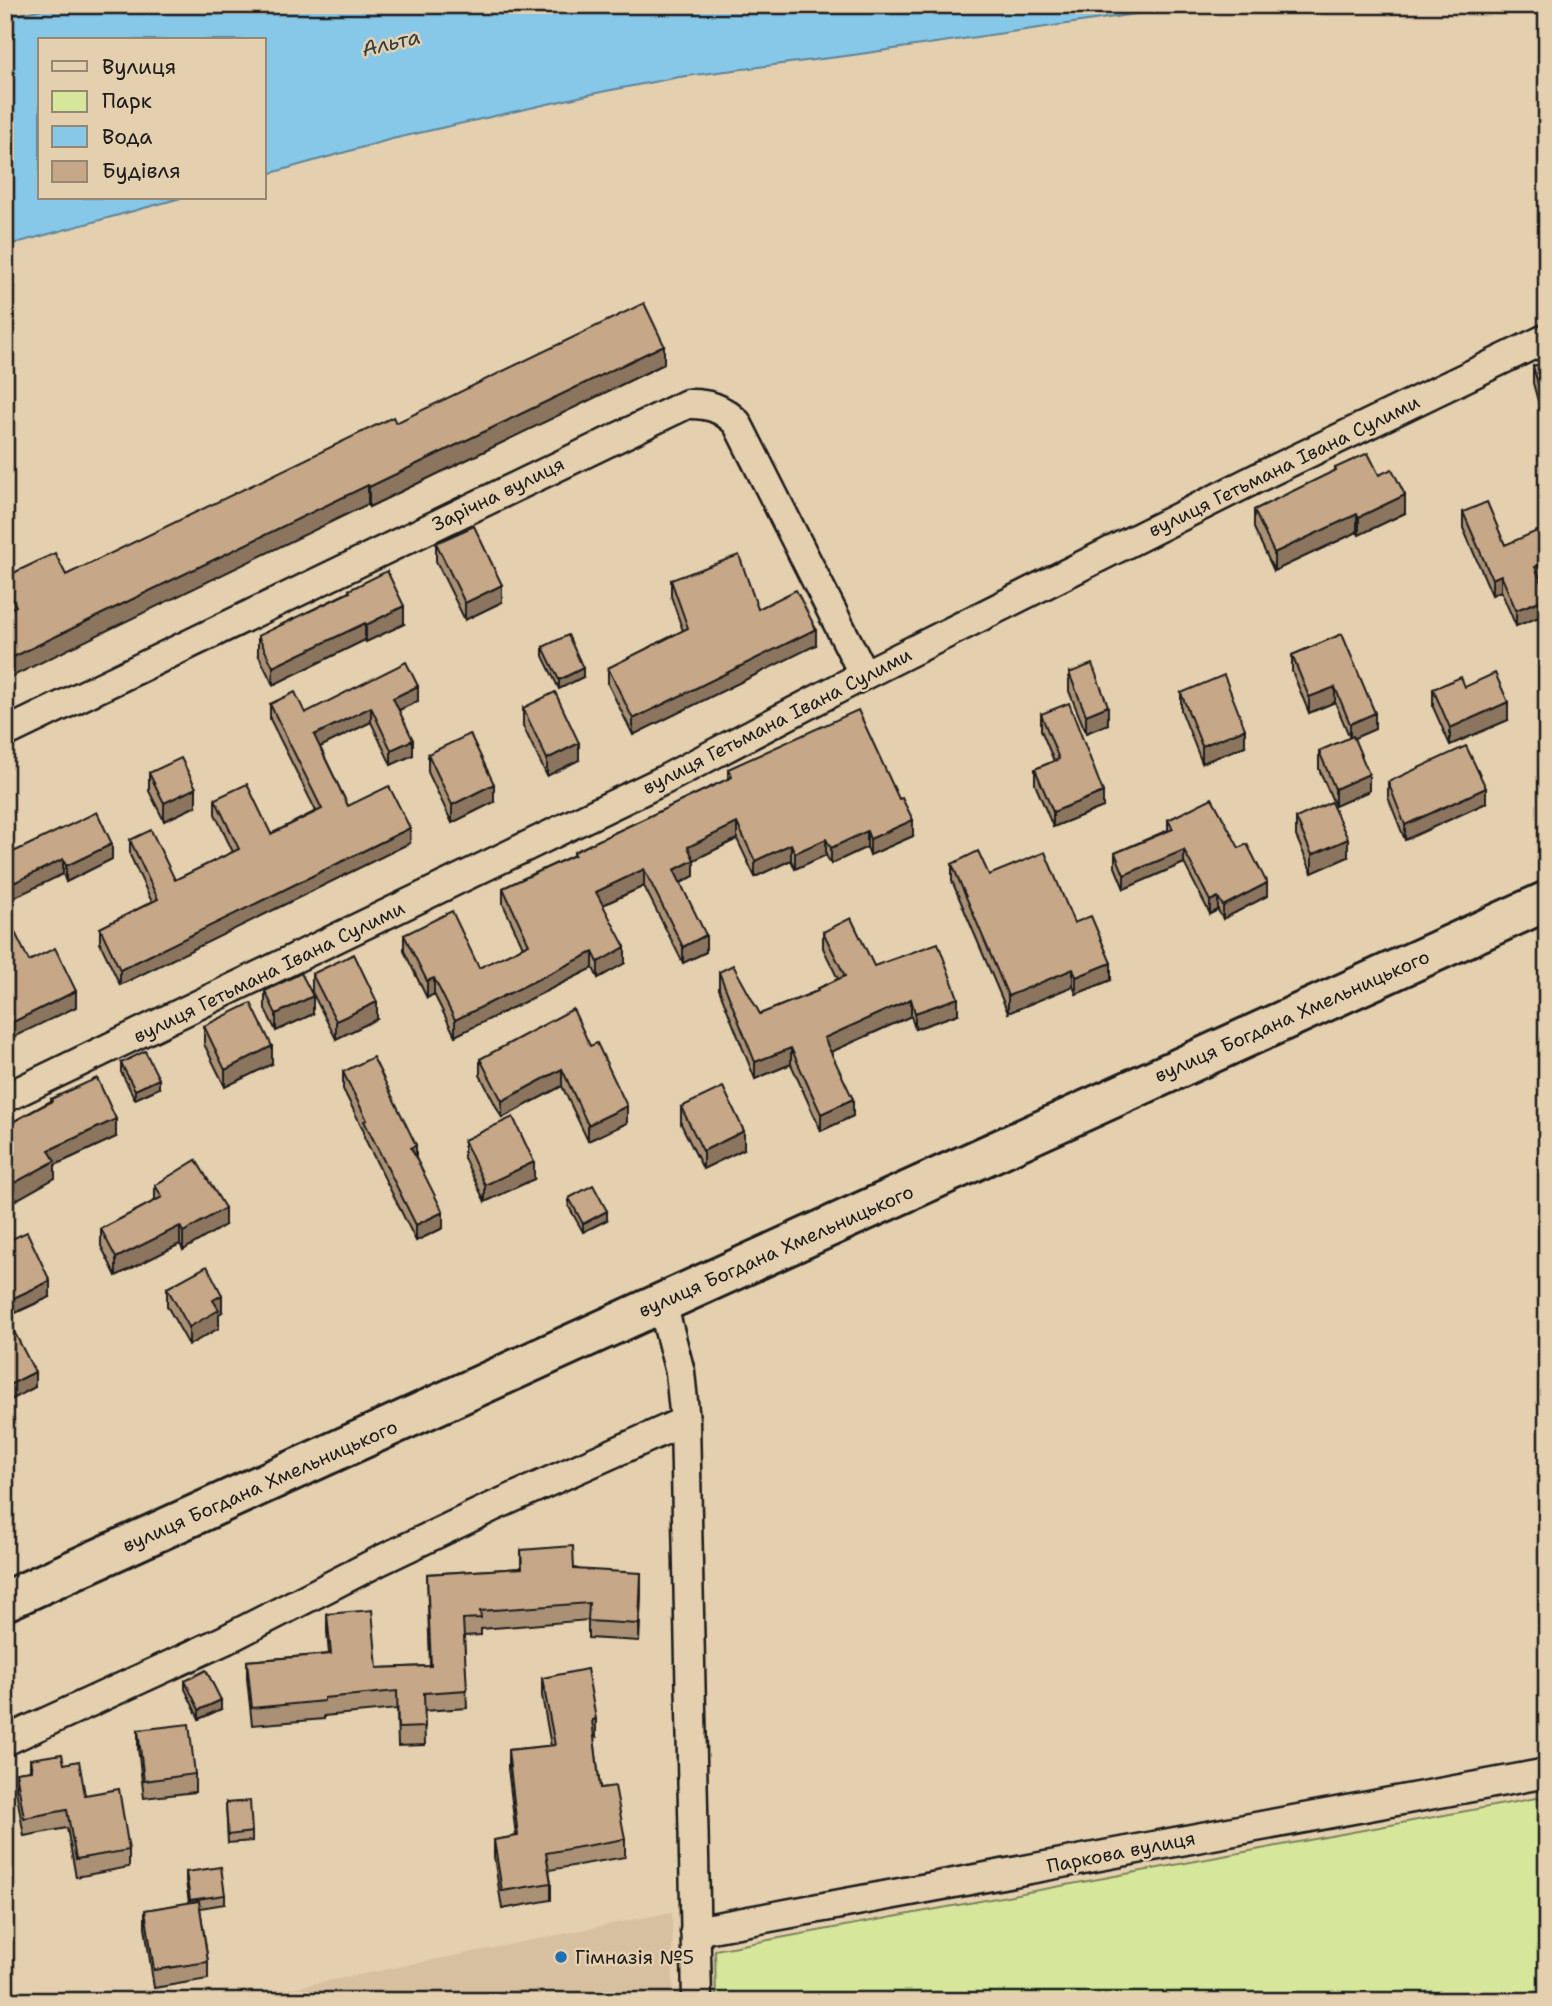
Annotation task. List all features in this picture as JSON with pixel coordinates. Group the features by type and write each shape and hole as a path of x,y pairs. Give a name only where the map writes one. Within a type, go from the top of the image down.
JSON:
{"main road":[{"name":"вулиця Богдана Хмельницького","path":"5,1601 1547,901"}],"street":[{"name":"вулиця Гетьмана Івана Сулими","path":"5,1098 664,780 864,675 1263,475 1547,338"},
{"name":"Зарічна вулиця","path":"5,733 687,404 701,403 727,413 737,423 864,675"},
{"path":"662,1303 680,1372 685,1421 697,2001"},
{"path":"5,1741 225,1640 490,1508 685,1421"},
{"name":"Паркова вулиця","path":"695,1931 1547,1773"}],"shaded area":[{"name":"Гімназія №5","path":"672,1912 673,2001 229,2001"}],"green space":[{"path":"1547,1796 1547,2001 716,2001 715,1950"}],"water":[{"name":"Альта","path":"62,5 1197,5 853,55 679,77 392,139 266,174 266,38 38,38 38,200 174,200 5,246 5,17"}],"building":[{"path":"644,303 664,345 5,661 5,611 16,606 5,584 5,577 55,553 66,575 393,417 396,423"},
{"path":"1547,362 1547,407 1545,408 1533,366"},
{"path":"1368,453 1379,475 1392,469 1405,495 1274,553 1254,510"},
{"path":"1487,502 1505,545 1537,531 1547,554 1547,561 1535,567 1547,598 1516,610 1501,575 1492,579 1463,512"},
{"path":"474,526 502,585 465,603 436,543"},
{"path":"739,555 758,609 796,590 816,629 633,719 608,668 688,628 671,580"},
{"path":"387,571 404,606 273,667 258,636 350,592 349,590"},
{"path":"1342,634 1375,713 1350,724 1335,687 1309,697 1292,655"},
{"path":"568,635 583,668 559,680 543,647"},
{"path":"406,662 418,686 393,698 413,740 391,750 371,707 314,735 348,806 389,786 410,828 120,970 100,928 158,899 130,840 151,830 175,880 239,849 215,799 247,784 271,834 322,809 270,704 295,692 305,713"},
{"path":"1092,664 1108,706 1086,715 1069,673"},
{"path":"1495,673 1508,702 1450,728 1433,689 1461,677 1465,687"},
{"path":"1224,675 1245,729 1202,746 1181,693"},
{"path":"555,692 579,743 547,759 523,708"},
{"path":"1069,703 1103,792 1053,812 1035,769 1059,759 1041,714"},
{"path":"858,710 899,799 902,798 913,820 870,839 867,831 831,848 826,839 795,853 791,844 755,861 737,823 688,847 694,860 674,870 706,935 683,947 644,869 596,892 625,947 598,962 593,952 455,1020 434,978 427,981 404,935 452,911 479,968 529,944 503,888 732,777 728,769"},
{"path":"470,734 494,784 452,805 428,754"},
{"path":"1353,736 1369,774 1335,789 1319,751"},
{"path":"1466,746 1486,788 1405,825 1388,782"},
{"path":"181,758 196,788 164,803 149,773"},
{"path":"1212,798 1239,848 1247,844 1267,883 1223,906 1218,897 1210,901 1184,850 1124,875 1115,853 1173,829 1168,820"},
{"path":"1331,802 1348,839 1312,855 1296,818"},
{"path":"97,812 112,844 66,866 63,859 5,887 5,856"},
{"path":"978,851 989,875 1045,852 1074,923 1091,916 1111,963 1076,977 1073,969 1008,996 952,864"},
{"path":"5,912 29,961 55,948 76,991 5,1026"},
{"path":"851,918 874,966 938,943 958,998 915,1013 911,999 824,1038 853,1099 821,1114 791,1048 755,1062 719,972 733,965 760,1014 818,991 817,989 845,976 823,932"},
{"path":"354,954 377,1002 336,1021 312,974"},
{"path":"301,973 313,996 276,1014 265,991"},
{"path":"251,1003 272,1046 225,1070 204,1026"},
{"path":"573,1009 590,1046 597,1043 627,1106 588,1125 562,1069 502,1101 480,1059"},
{"path":"145,1051 159,1079 135,1090 121,1063"},
{"path":"373,1057 416,1145 411,1148 443,1212 416,1225 364,1121 367,1120 343,1072"},
{"path":"97,1078 116,1119 49,1150 55,1161 5,1188 5,1149 12,1145 5,1134 5,1126 52,1101 51,1099"},
{"path":"723,1087 744,1131 703,1151 681,1107"},
{"path":"513,1117 534,1162 485,1185 464,1140"},
{"path":"196,1160 225,1208 183,1232 180,1226 116,1258 101,1229 162,1197 155,1185"},
{"path":"593,1185 607,1211 583,1224 569,1198"},
{"path":"27,1232 50,1281 5,1302 5,1260 12,1257 5,1242"},
{"path":"207,1266 222,1295 213,1300 219,1310 189,1327 167,1288"},
{"path":"5,1314 35,1372 5,1387"},
{"path":"573,1546 574,1569 641,1573 639,1624 588,1621 589,1603 480,1611 481,1618 463,1619 467,1690 424,1693 425,1727 398,1728 397,1691 252,1708 247,1661 331,1654 327,1614 372,1610 377,1668 431,1666 427,1574 522,1568 521,1550"},
{"path":"587,1669 596,1719 592,1720 600,1788 615,1786 625,1839 546,1853 551,1883 502,1891 494,1840 518,1836 508,1750 555,1745 542,1678"},
{"path":"206,1670 221,1700 199,1710 185,1681"},
{"path":"189,1724 195,1774 144,1781 138,1730"},
{"path":"62,1754 64,1764 79,1761 85,1795 119,1789 129,1850 76,1859 67,1810 24,1818 16,1772 32,1770 30,1759"},
{"path":"250,1801 252,1832 228,1835 226,1803"},
{"path":"221,1867 225,1895 190,1900 186,1872"},
{"path":"199,1901 208,1962 154,1970 145,1910"}],"place":[{"name":"Гімназія №5","path":"561,1957"}]}
